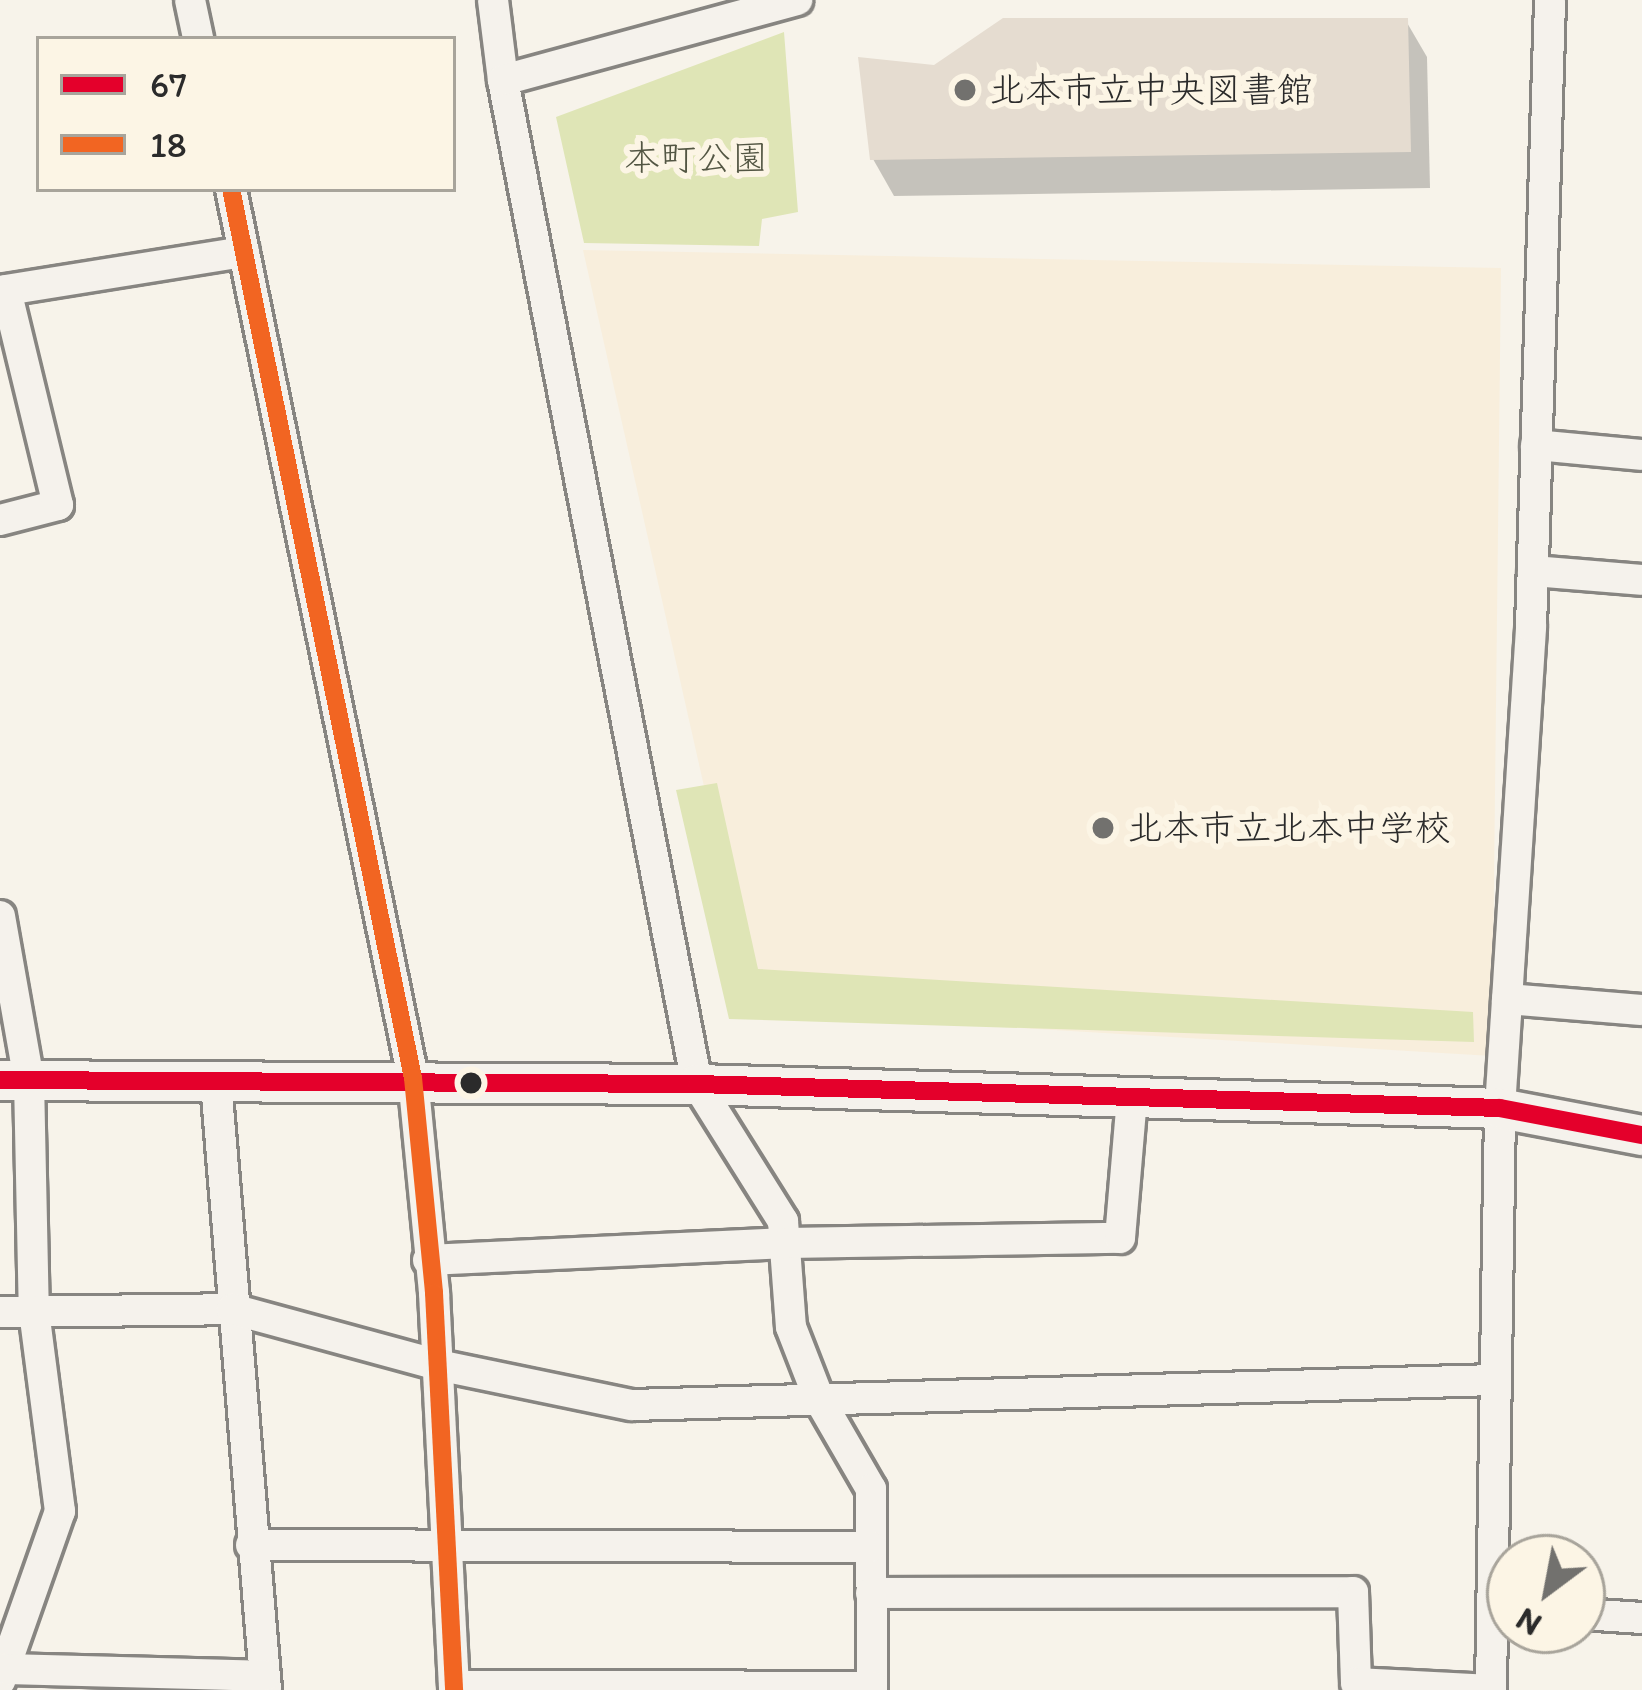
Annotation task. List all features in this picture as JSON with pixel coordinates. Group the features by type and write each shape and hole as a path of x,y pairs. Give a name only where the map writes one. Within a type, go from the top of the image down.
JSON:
{"street":[{"path":"190,0 197,36"},
{"path":"232,192 413,1078 438,1365 454,1688 872,1689 871,1489 819,1399 791,1327 783,1221 697,1084 503,80 493,0"},
{"path":"503,80 797,0"},
{"path":"1500,1534 1496,1380 1500,1108 1533,571 1550,0"},
{"path":"0,520 58,505 3,291 244,252"},
{"path":"1536,445 1642,454"},
{"path":"1533,571 1642,580"},
{"path":"0,916 34,1311 60,1511 3,1675 265,1683 216,1083"},
{"path":"1507,999 1642,1010"},
{"path":"15,1080 216,1083 413,1078 1500,1108 1642,1135"},
{"path":"428,1260 787,1243 1120,1238 1132,1097"},
{"path":"0,1312 232,1309 438,1365 632,1405 1496,1380"},
{"path":"251,1545 871,1546"},
{"path":"871,1593 1353,1592 1356,1683 1491,1690 1496,1654"},
{"path":"1606,1616 1642,1618"}],"shaded area":[{"name":"北本市立北本中学校","path":"583,250 1501,268 1492,1056 766,1013 754,1008"}],"green space":[{"name":"本町公園","path":"784,32 798,212 762,219 759,246 584,243 556,117"},
{"path":"717,783 758,969 1473,1012 1474,1042 729,1019 676,790"}],"building":[{"path":"1003,18 1408,18 1411,152 870,160 858,57 934,65"}],"transit line":[{"name":"18","path":"232,192 413,1078 434,1293 454,1690"},
{"name":"67","path":"0,1080 697,1084 1500,1108 1642,1135"}],"place":[{"name":"北本市立中央図書館","path":"965,90"},
{"name":"北本市立北本中学校","path":"1103,828"}]}
